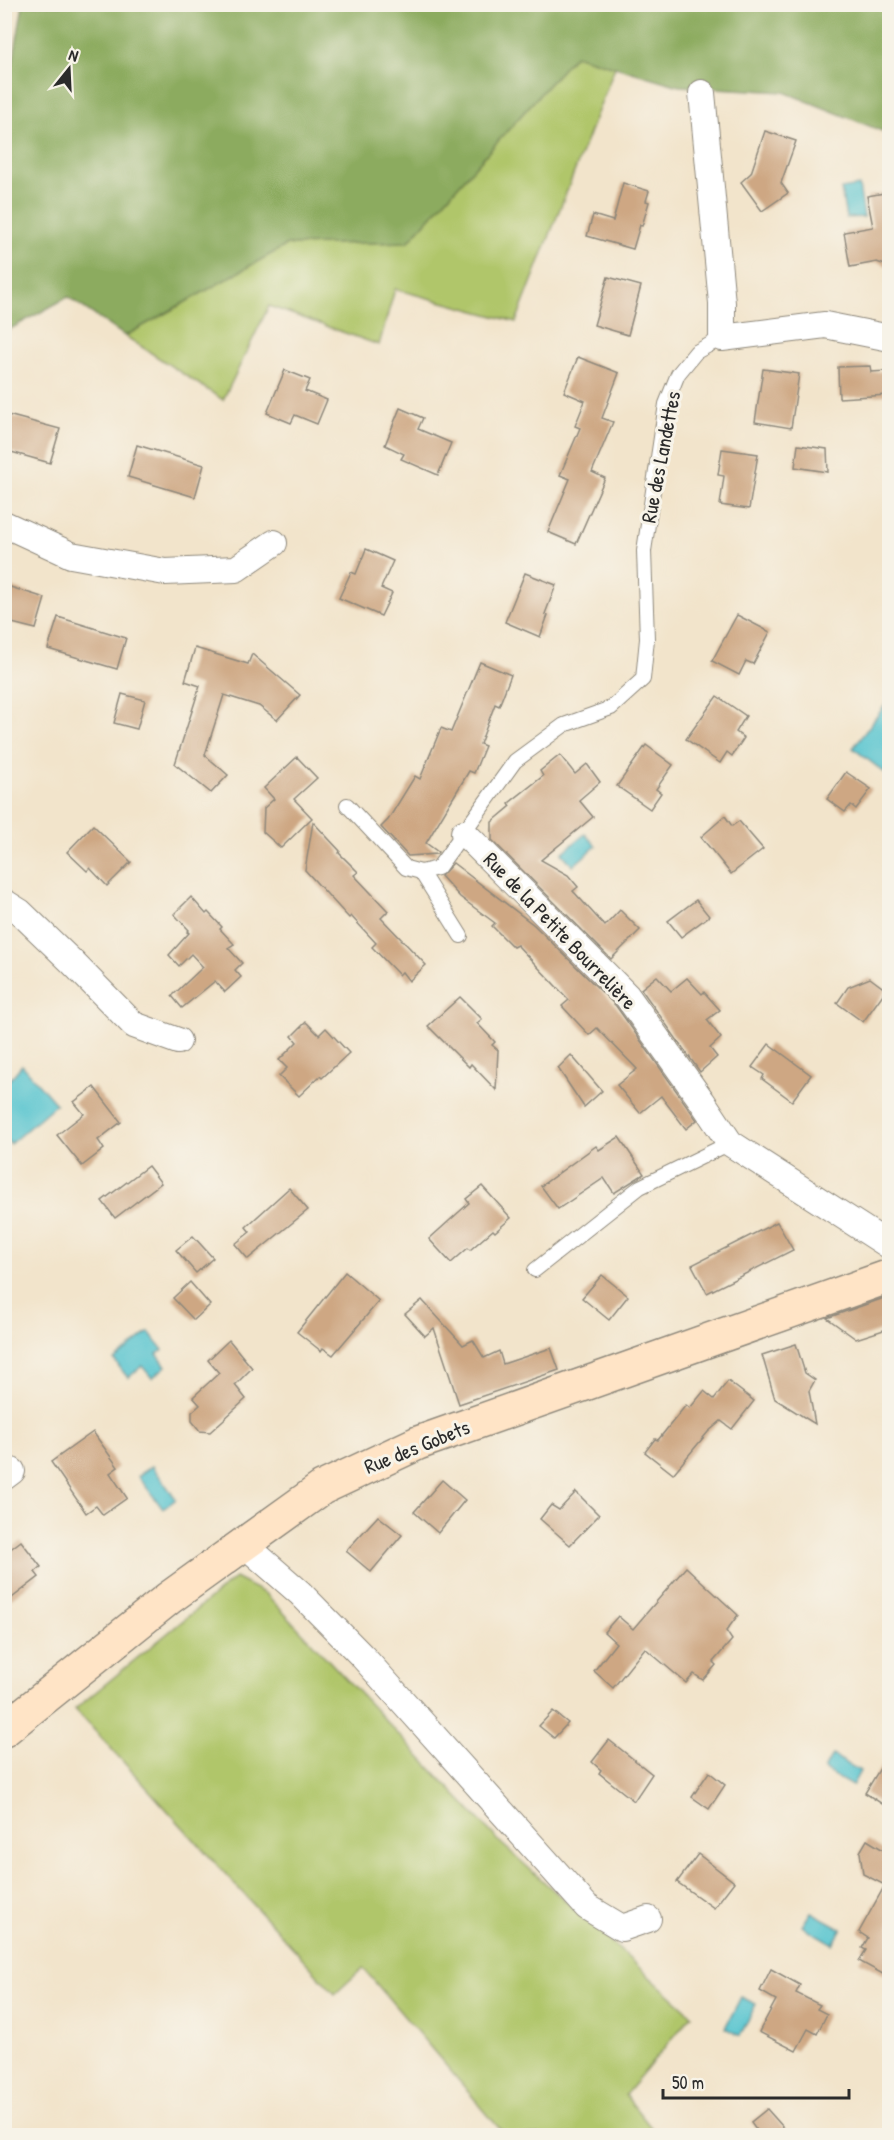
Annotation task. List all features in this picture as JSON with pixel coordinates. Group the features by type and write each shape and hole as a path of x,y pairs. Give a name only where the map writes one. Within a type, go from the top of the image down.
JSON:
{"main road":[{"name":"Rue des Gobets","path":"4,1730 169,1598 322,1488 418,1443 890,1275"}],"street":[{"path":"702,93 722,303 722,338 825,325 890,338"},
{"path":"4,524 71,555 165,572 236,569 274,543"},
{"name":"Rue de la Petite Bourrelière","path":"464,833 627,996 730,1143 890,1246"},
{"path":"4,902 20,912 55,945 134,1025 178,1041"},
{"path":"244,1544 300,1593 363,1657 587,1907 622,1928 648,1919"}],"lane":[{"name":"Rue des Landettes","path":"564,725 611,708 643,679 647,639 644,551 666,404 678,374 696,352 722,338"},
{"name":"Rue de la Petite Bourrelière","path":"421,872 438,868 515,761 564,725"},
{"path":"347,805 406,868 421,872 461,936"},
{"path":"535,1270 640,1187 730,1143"}],"green space":[{"path":"886,4 889,8 889,134 784,92 679,86 575,55 408,242 287,245 125,336 68,297 5,332 5,108 23,5"},
{"path":"575,55 615,67 516,322 395,289 379,345 269,306 223,400 125,336 287,245 408,242"},
{"path":"235,1578 266,1594 502,1844 692,2015 625,2095 657,2135 505,2135 363,1968 335,1994 75,1709"}],"water":[{"path":"859,186 864,217 846,218 841,189"},
{"path":"889,700 889,776 853,748"},
{"path":"585,834 596,846 573,866 562,853"},
{"path":"22,1065 56,1104 10,1144 5,1138 5,1085"},
{"path":"149,1332 163,1350 157,1354 166,1366 152,1378 142,1366 128,1378 114,1360"},
{"path":"152,1466 176,1499 163,1509 138,1476"},
{"path":"832,1755 860,1771 852,1786 824,1770"},
{"path":"811,1912 842,1929 833,1944 802,1926"},
{"path":"741,1997 756,2004 740,2036 725,2028"}],"building":[{"path":"765,131 796,141 781,183 788,193 762,211 741,182 751,173"},
{"path":"623,183 649,191 646,201 649,202 633,249 587,236 593,215 613,221"},
{"path":"890,192 890,267 877,262 850,267 844,232 873,227 867,196"},
{"path":"608,277 641,286 628,335 594,325"},
{"path":"578,357 619,373 602,418 613,422 592,472 605,478 576,544 548,532 570,479 560,475 580,428 575,426 585,401 564,392"},
{"path":"870,366 871,372 887,371 888,395 839,398 838,367"},
{"path":"763,369 799,374 791,428 755,422"},
{"path":"285,370 310,380 305,391 327,400 317,424 295,415 291,423 267,413"},
{"path":"400,408 423,418 418,429 451,443 438,475 401,459 404,454 385,445"},
{"path":"4,414 60,429 50,463 4,450"},
{"path":"137,445 204,465 195,497 128,477"},
{"path":"798,445 827,449 828,472 795,467"},
{"path":"722,449 758,454 749,509 720,505 724,476 718,475"},
{"path":"366,549 393,561 381,588 392,593 381,616 339,598 351,572 356,574"},
{"path":"525,573 556,585 545,614 548,615 540,637 505,622"},
{"path":"4,585 45,598 36,629 4,621"},
{"path":"737,615 770,632 753,664 746,661 739,675 712,661"},
{"path":"58,617 126,638 117,669 48,649"},
{"path":"195,648 248,664 252,654 300,695 277,720 259,706 224,695 205,755 228,775 211,793 175,764 200,686 185,681"},
{"path":"480,662 511,675 499,706 495,704 480,744 485,746 474,773 469,771 426,843 438,852 437,854 408,856 381,827 388,820 415,776 420,779 441,728 451,732"},
{"path":"122,694 145,700 137,729 114,723"},
{"path":"717,696 746,716 736,732 744,738 732,756 727,752 720,763 686,739"},
{"path":"646,745 673,765 656,789 661,793 650,809 617,786"},
{"path":"560,755 575,774 587,764 600,782 579,800 593,817 541,860 568,875 578,887 573,891 605,926 620,910 640,930 611,959 492,840 492,822 511,806 509,803 543,776 540,771"},
{"path":"297,757 317,778 294,799 312,818 281,848 263,832 264,808 274,799 264,788"},
{"path":"846,772 871,789 856,809 851,805 845,812 827,799"},
{"path":"725,816 732,826 739,821 763,849 731,874 701,837"},
{"path":"313,822 358,872 354,875 388,911 381,918 426,965 409,981 402,972 399,975 372,947 376,943 351,916 349,918 305,870"},
{"path":"93,825 131,862 107,886 90,868 87,871 67,852"},
{"path":"453,863 534,925 616,1006 697,1120 686,1129 661,1096 640,1113 617,1085 637,1069 597,1028 589,1035 562,1006 569,1000 517,945 513,947 492,926 495,923 460,897 441,876"},
{"path":"191,897 222,927 220,929 234,944 228,948 242,963 235,970 241,977 225,992 215,981 182,1008 172,996 203,967 191,954 179,966 169,955 189,933 187,932 189,930 174,914"},
{"path":"696,900 709,916 681,937 668,921"},
{"path":"657,976 671,991 687,978 720,1010 707,1020 721,1038 710,1048 717,1057 700,1072 641,989"},
{"path":"870,978 886,990 863,1022 837,1003 848,987"},
{"path":"460,997 482,1019 477,1023 495,1042 492,1045 498,1050 496,1090 428,1026"},
{"path":"306,1022 319,1035 326,1028 349,1053 299,1096 279,1076 287,1068 279,1060 297,1042 292,1036"},
{"path":"769,1044 811,1075 792,1101 762,1079 764,1075 752,1067"},
{"path":"571,1055 602,1091 584,1107 558,1068"},
{"path":"94,1087 121,1122 98,1140 104,1149 82,1166 57,1135 84,1114 74,1102"},
{"path":"619,1137 644,1174 614,1193 604,1178 558,1209 541,1186 596,1146 599,1150"},
{"path":"148,1166 161,1183 115,1218 102,1201"},
{"path":"482,1186 511,1218 470,1250 468,1248 451,1263 429,1239 469,1203 466,1199"},
{"path":"289,1188 308,1210 248,1259 235,1244 250,1232 246,1227"},
{"path":"777,1222 793,1250 707,1293 692,1265"},
{"path":"193,1236 213,1258 196,1273 176,1250"},
{"path":"345,1272 379,1301 333,1355 323,1348 321,1351 297,1332"},
{"path":"602,1275 628,1296 609,1320 582,1298"},
{"path":"190,1282 210,1305 194,1320 173,1298"},
{"path":"890,1296 890,1328 856,1339 827,1318"},
{"path":"422,1300 463,1345 473,1340 484,1358 499,1351 503,1364 551,1348 559,1370 459,1404 434,1328 425,1336 405,1314"},
{"path":"229,1340 252,1368 235,1385 246,1399 210,1432 200,1431 192,1421 192,1412 200,1405 193,1397 219,1373 208,1360"},
{"path":"796,1344 805,1373 815,1380 809,1391 815,1424 775,1399 762,1355"},
{"path":"728,1381 754,1401 732,1429 721,1421 708,1432 673,1474 645,1452 655,1439 658,1440 686,1405 690,1408 704,1391 714,1399"},
{"path":"93,1432 118,1467 110,1473 127,1498 103,1515 96,1506 86,1513 51,1462"},
{"path":"442,1480 465,1500 438,1533 414,1512"},
{"path":"576,1492 599,1515 570,1545 540,1519 551,1505 559,1510"},
{"path":"378,1516 402,1535 371,1572 346,1551"},
{"path":"21,1541 41,1567 35,1572 39,1577 4,1604 4,1554"},
{"path":"686,1567 738,1615 726,1631 732,1640 713,1662 716,1665 703,1680 694,1674 686,1683 645,1648 613,1688 594,1671 616,1643 604,1632 618,1616 633,1629"},
{"path":"553,1711 568,1723 554,1738 539,1726"},
{"path":"609,1740 652,1774 634,1801 599,1773 601,1770 592,1762"},
{"path":"890,1752 890,1809 865,1793"},
{"path":"709,1772 725,1785 709,1809 692,1797"},
{"path":"867,1840 890,1854 890,1978 859,1961 866,1950 862,1948 868,1938 859,1932 885,1885 863,1874 860,1852"},
{"path":"698,1854 734,1882 714,1908 677,1882"},
{"path":"771,1969 800,1985 796,1993 820,2005 817,2009 827,2014 817,2034 808,2029 796,2051 759,2032 776,2000 760,1991"},
{"path":"767,2109 791,2136 761,2136 751,2122"}]}
